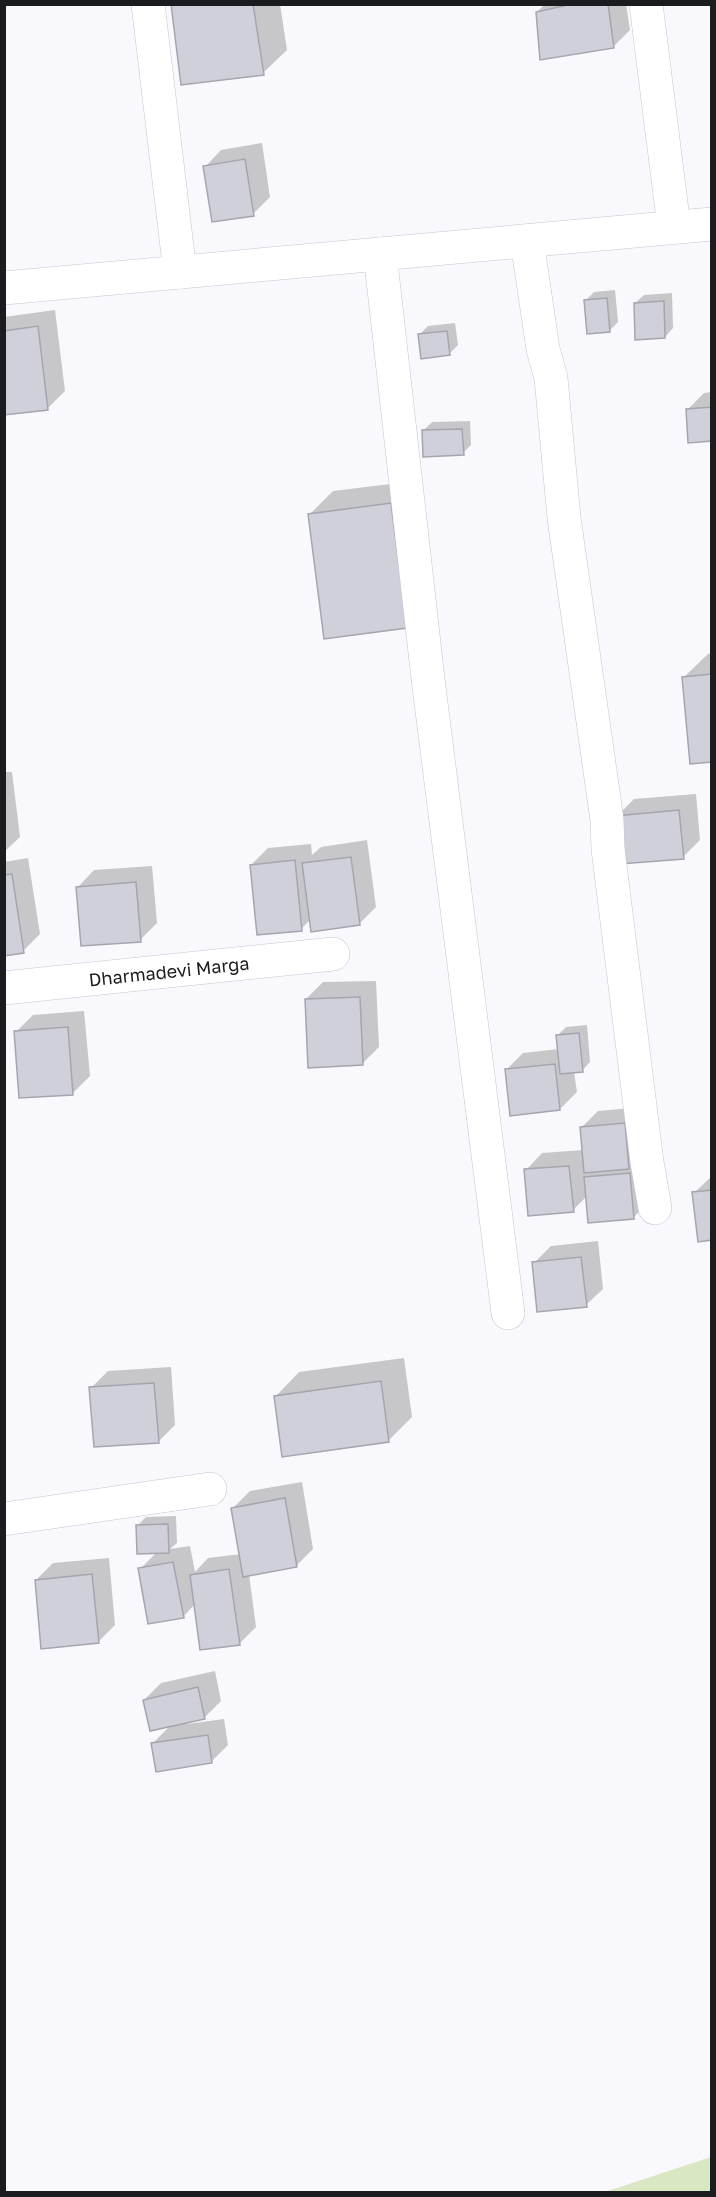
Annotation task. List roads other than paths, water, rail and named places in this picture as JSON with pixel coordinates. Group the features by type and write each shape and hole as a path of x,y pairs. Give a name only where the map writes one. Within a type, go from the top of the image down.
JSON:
{"street":[{"path":"148,4 180,272"},
{"path":"646,4 674,227"},
{"path":"4,288 711,224"},
{"path":"527,241 539,329 551,378 564,518 607,820 608,849 645,1151 655,1208"},
{"path":"380,254 428,679 508,1312"},
{"name":"Dharmadevi Marga","path":"4,988 333,954"},
{"path":"4,1519 210,1489"}]}
